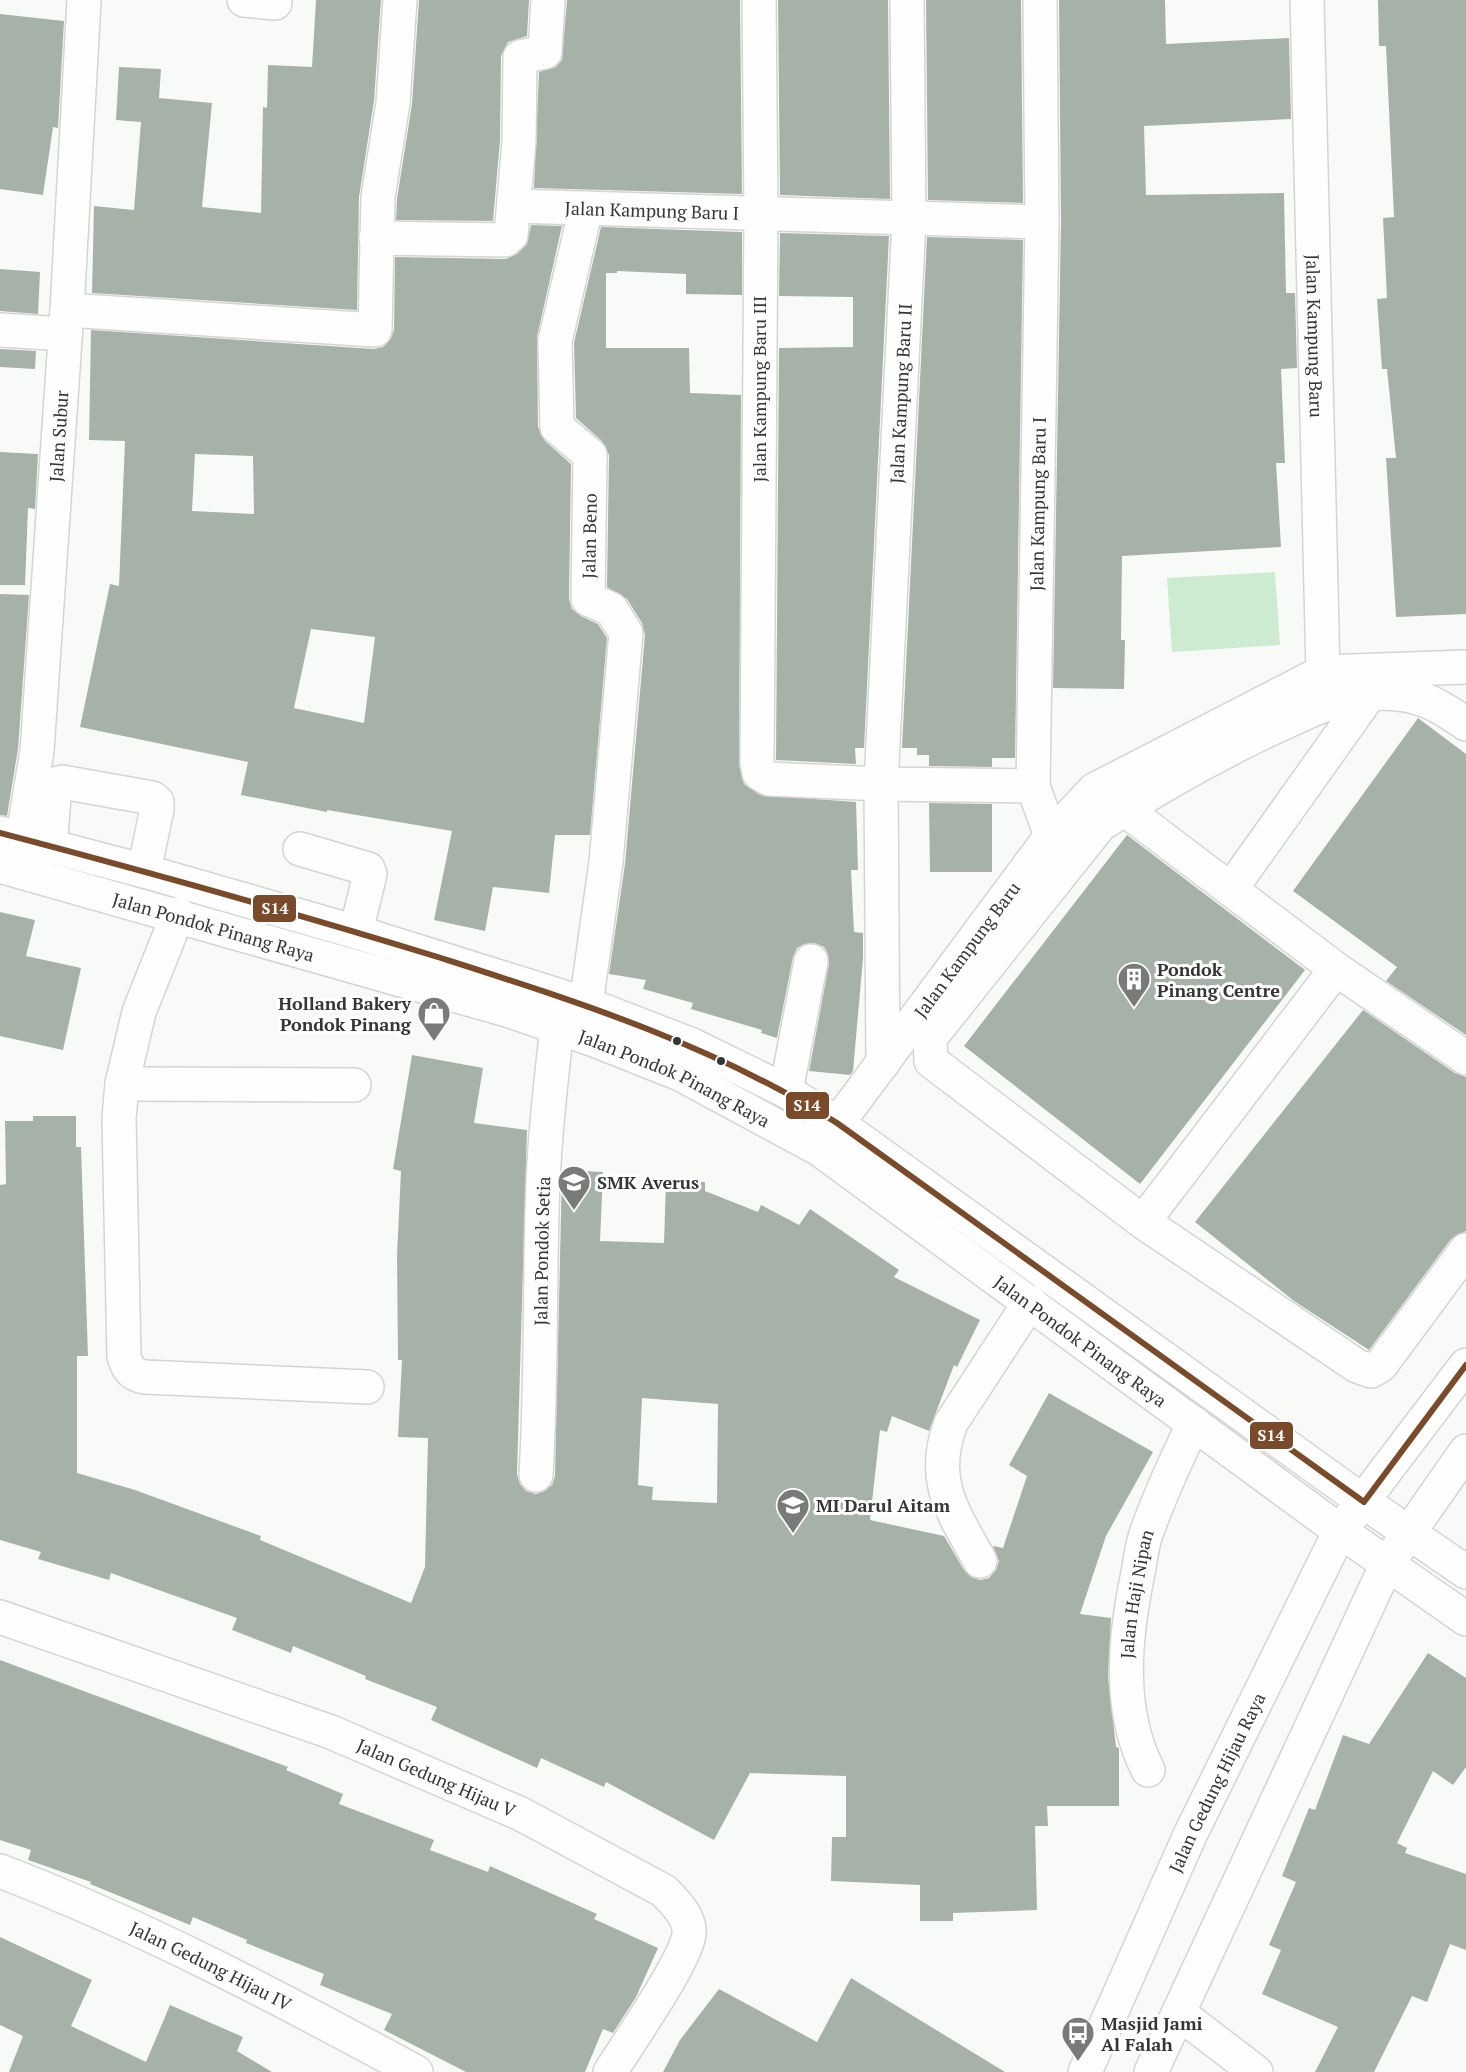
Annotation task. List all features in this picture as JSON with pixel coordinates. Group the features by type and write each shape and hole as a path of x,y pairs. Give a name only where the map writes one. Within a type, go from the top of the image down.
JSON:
{"street":[{"name":"Jalan Subur","path":"18,852 37,750 66,322 84,0"},
{"path":"0,330 66,322 374,331 376,328 376,238 379,187 393,102 400,0"},
{"path":"376,238 505,240 511,235 520,57 545,52 548,0"},
{"name":"Jalan Kampung Baru III","path":"759,0 761,212 756,762 759,773 763,776 881,784"},
{"name":"Jalan Kampung Baru II","path":"881,784 909,220 907,0"},
{"name":"Jalan Kampung Baru I","path":"1033,786 1042,222 1040,0"},
{"name":"Jalan Kampung Baru","path":"1307,0 1323,672"},
{"name":"Jalan Kampung Baru I","path":"514,206 761,212 909,220 1042,222"},
{"name":"Jalan Beno","path":"586,208 555,341 557,427 590,455 588,600 611,609 626,633 595,1018"},
{"name":"Jalan Kampung Baru","path":"828,1136 1052,836 1094,790 1323,672 1466,666"},
{"path":"1317,708 1323,672"},
{"path":"1231,889 1369,695"},
{"path":"1466,724 1445,709 1418,697 1369,695 1344,698 1317,708 1208,759 1124,809 1100,825 930,1038 928,1046 931,1061 1143,1222 1357,1366 1371,1371 1381,1365 1466,1250"},
{"path":"18,852 55,784 62,782 152,798 157,802 158,809 144,871"},
{"path":"881,784 1033,786 1052,836"},
{"name":"Jalan Kampung Baru","path":"881,784 883,1063"},
{"path":"1124,809 1336,969 1466,1058"},
{"path":"300,849 368,869 370,874 356,932"},
{"name":"Jalan Pondok Pinang Raya","path":"18,852 144,871 356,932 595,1018 692,1045 786,1091 828,1136 1030,1302 1340,1532 1466,1619"},
{"name":"Jalan Pondok Pinang Raya","path":"18,852 178,914 510,1011 556,1028 595,1018 680,1074 828,1136 1466,1572"},
{"path":"178,914 139,1012 122,1084 119,1118 124,1357 128,1368 137,1376 145,1377 367,1388"},
{"path":"786,1091 812,961"},
{"path":"1143,1222 1336,969"},
{"name":"Jalan Pondok Setia","path":"536,1475 542,1389 540,1290 543,1174 556,1028"},
{"path":"122,1084 354,1085"},
{"path":"980,1561 947,1500 941,1476 944,1439 951,1423 1030,1302"},
{"name":"Jalan Gedung Hijau Raya","path":"1085,2072 1190,1835 1340,1532 1466,1365"},
{"name":"Jalan Haji Nipan","path":"1148,1770 1136,1747 1129,1717 1126,1665 1132,1604 1145,1538 1194,1423"},
{"path":"1151,2072 1180,2014 1387,1564 1466,1451"},
{"name":"Jalan Gedung Hijau V","path":"0,1617 331,1732 521,1814 664,1891 676,1902 686,1918 689,1934 682,1955 610,2072"},
{"name":"Jalan Gedung Hijau IV","path":"0,1871 163,1942 291,2004 416,2072"},
{"path":"1180,2014 1256,2072"}],"green space":[{"path":"1275,572 1280,645 1172,652 1167,578"}],"building":[{"path":"316,0 381,0 374,101 359,197 357,310 92,293 94,206 134,210 141,122 116,120 119,67 161,69 159,98 212,103 202,207 261,213 263,107 267,108 268,65 312,67"},
{"path":"419,0 529,0 527,36 508,42 501,56 500,140 493,221 396,220 397,199 412,104"},
{"path":"567,0 740,0 742,194 534,188 539,72 556,67 562,60"},
{"path":"778,0 888,0 890,199 780,195"},
{"path":"926,0 1021,0 1023,203 928,200"},
{"path":"1059,0 1165,0 1166,44 1289,38 1291,119 1144,126 1146,195 1284,193 1286,293 1295,293 1297,368 1281,369 1285,463 1276,463 1281,547 1122,556 1121,640 1125,640 1124,689 1053,688 1061,222"},
{"path":"1378,0 1466,0 1466,614 1396,617 1386,458 1396,458 1387,369 1382,369 1377,299 1387,298 1383,218 1394,217 1386,46 1379,46"},
{"path":"0,14 64,21 58,128 53,127 43,195 0,189"},
{"path":"531,225 562,226 537,337 538,427 545,441 571,464 569,599 572,609 598,624 607,638 590,835 555,835 549,893 493,887 485,931 434,920 452,831 327,810 327,812 241,795 248,762 80,727 110,584 119,586 125,441 89,440 91,330 374,349 383,347 390,340 394,330 395,257 506,259 517,254 527,244","holes":["195,454 253,456 254,514 192,511","311,629 375,637 364,723 294,708"]},
{"path":"601,227 742,232 742,295 686,294 686,274 617,271 617,273 606,273 606,348 689,348 690,393 741,395 739,765 744,784 760,795 856,802 858,870 851,870 854,932 863,933 863,958 853,1071 850,1075 809,1071 829,964 828,954 824,947 815,943 804,944 797,948 793,957 777,1038 761,1033 762,1030 691,1009 693,1003 643,989 646,980 609,974 625,864 645,635 642,623 627,599 607,587 609,455 602,441 576,418 574,343"},
{"path":"780,233 889,236 864,748 855,748 856,764 776,760 779,348 853,347 853,297 779,296"},
{"path":"927,237 1023,240 1015,758 992,758 992,767 929,766 929,755 917,755 917,748 902,748"},
{"path":"0,269 40,272 38,314 0,311"},
{"path":"0,349 36,351 35,369 0,367"},
{"path":"0,452 38,454 35,509 28,508 25,585 0,585"},
{"path":"0,594 29,595 18,749 7,816 0,815"},
{"path":"1418,718 1466,754 1466,1035 1386,981 1397,967 1293,891"},
{"path":"929,803 992,804 992,872 930,872"},
{"name":"Pondok Pinang Centre","path":"1127,835 1305,970 1140,1184 964,1046"},
{"path":"0,912 35,920 26,956 81,968 63,1050 0,1036"},
{"path":"1363,1010 1455,1073 1466,1077 1466,1231 1451,1239 1369,1350 1294,1301 1195,1222"},
{"path":"412,1055 483,1068 474,1123 527,1130 517,1474 520,1484 526,1491 536,1494 545,1491 552,1485 555,1476 562,1170 603,1172 600,1241 664,1243 666,1180 705,1182 705,1191 758,1212 761,1205 799,1225 810,1209 899,1270 894,1277 980,1320 957,1367 954,1365 929,1431 892,1416 887,1432 880,1430 870,1520 944,1536 964,1570 971,1577 980,1580 989,1578 996,1570 999,1561 993,1546 1003,1548 1027,1476 1009,1465 1049,1393 1153,1452 1106,1536 1080,1614 1111,1618 1108,1677 1116,1747 1119,1748 1119,1806 1047,1806 1048,1826 1035,1826 1037,1910 953,1913 953,1921 920,1921 920,1885 831,1881 832,1837 846,1837 846,1776 750,1773 714,1840 606,1782 604,1787 541,1758 537,1768 431,1720 437,1707 365,1679 366,1676 293,1646 291,1653 232,1630 237,1618 111,1573 109,1580 38,1559 41,1552 0,1540 0,1185 6,1184 5,1121 33,1121 33,1116 76,1116 76,1147 81,1147 88,1356 77,1356 77,1473 135,1490 261,1536 260,1540 411,1603 425,1567 428,1438 398,1437 402,1360 398,1360 397,1255 401,1171 393,1169","holes":["642,1398 718,1404 717,1503 652,1500 653,1487 638,1485"]},
{"path":"1428,1653 1466,1678 1466,1767 1453,1785 1433,1771 1397,1843 1407,1848 1405,1853 1466,1874 1466,1950 1450,1944 1427,2002 1412,1996 1374,2072 1315,2072 1338,2027 1262,1994 1281,1950 1269,1945 1296,1882 1282,1876 1309,1808 1315,1810 1343,1735 1369,1744"},
{"path":"0,1660 288,1767 286,1770 343,1794 339,1804 434,1840 430,1850 488,1872 490,1866 597,1914 594,1919 658,1948 636,1997 613,2033 603,2029 585,2072 466,2072 384,2030 392,2014 320,1985 324,1974 246,1943 247,1940 193,1917 190,1925 90,1884 91,1882 28,1860 31,1850 0,1840"},
{"path":"0,1937 92,1980 71,2026 146,2062 170,2005 243,2037 237,2051 272,2072 9,2072 23,2036 0,2025"},
{"path":"851,1978 1005,2072 663,2072 680,2040 719,1989 817,2042"}],"transit line":[{"name":"S14","path":"0,833 221,893 441,958 595,1009 742,1070 837,1123 1364,1502 1466,1365"}],"place":[{"name":"Pondok Pinang Centre","path":"1134,1008"},
{"name":"Holland Bakery Pondok Pinang","path":"434,1042"},
{"name":"SMK Averus","path":"574,1211"},
{"name":"MI Darul Aitam","path":"793,1534"},
{"name":"Masjid Jami Al Falah","path":"1078,2062"}]}
